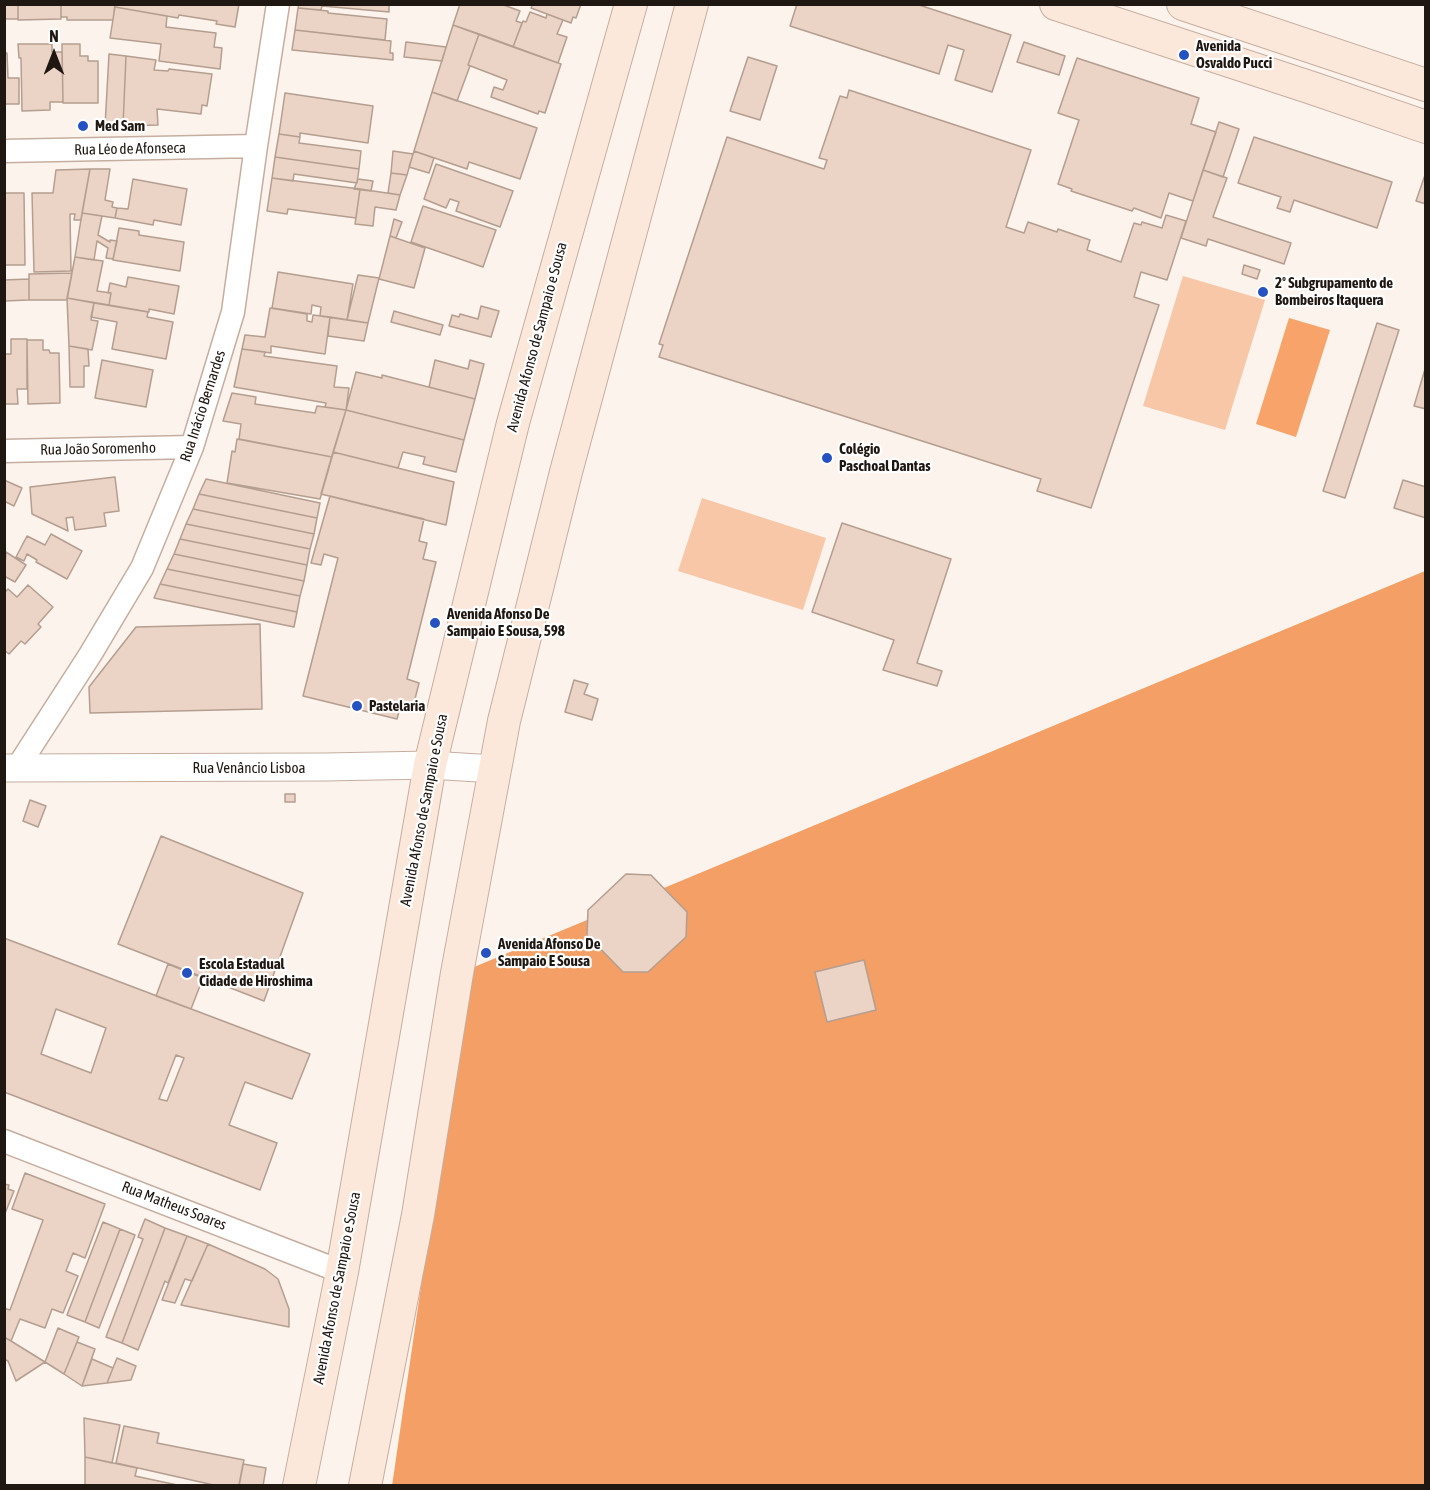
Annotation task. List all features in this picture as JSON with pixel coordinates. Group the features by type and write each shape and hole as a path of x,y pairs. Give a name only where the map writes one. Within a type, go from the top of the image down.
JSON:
{"main road":[{"name":"Avenida Afonso de Sampaio e Sousa","path":"299,1485 342,1272 430,765 513,423 631,4"},
{"path":"365,1485 418,1215 457,973 504,721 566,472 692,4"},
{"path":"1056,4 1425,127"},
{"path":"1183,4 1425,85"}],"street":[{"name":"Rua Inácio Bernardes","path":"11,768 90,656 142,568 192,447 233,312 278,4"},
{"name":"Rua Léo de Afonseca","path":"4,151 256,146"},
{"name":"Rua João Soromenho","path":"4,451 192,447"},
{"name":"Rua Venâncio Lisboa","path":"11,768 430,765 494,769"},
{"name":"Rua Matheus Soares","path":"4,1142 342,1272"}],"shaded area":[{"path":"1183,276 1265,300 1225,430 1143,406"},
{"path":"1289,318 1330,330 1296,437 1256,424"},
{"path":"702,498 826,538 803,610 678,571"},
{"path":"1425,571 1425,1485 392,1486 467,970"}],"building":[{"path":"4,4 18,4 18,19 4,19"},
{"path":"18,4 61,4 61,19 18,20"},
{"path":"61,4 115,4 113,20 67,20 67,17 61,17"},
{"path":"115,4 239,4 235,27 216,24 217,21 179,15 178,18 115,7"},
{"path":"299,4 389,4 389,12 322,6 321,10 298,8"},
{"path":"460,4 501,4 520,11 516,21 522,23 513,47 453,25"},
{"path":"533,4 581,4 576,18 573,17 571,23 531,8"},
{"path":"797,4 916,4 1011,35 992,92 955,80 964,50 948,45 939,74 790,26"},
{"path":"115,7 167,16 166,27 216,33 214,47 222,48 220,69 159,61 161,44 110,38"},
{"path":"298,8 387,19 385,40 295,30"},
{"path":"530,12 546,18 547,14 563,20 557,34 567,37 558,63 513,47 523,21 526,22"},
{"path":"453,25 479,34 457,101 432,92"},
{"path":"295,30 391,41 390,53 393,53 393,60 292,50"},
{"path":"479,34 561,64 545,113 539,111 538,114 491,97 494,87 503,90 507,80 468,65"},
{"path":"406,42 446,47 442,61 404,57"},
{"path":"1024,42 1065,56 1059,75 1017,62"},
{"path":"18,44 52,44 52,52 62,52 63,102 50,102 50,110 22,111 21,58 19,58"},
{"path":"62,44 80,44 80,56 88,56 88,61 98,61 98,103 63,103"},
{"path":"4,53 7,53 8,78 19,78 19,104 4,104"},
{"path":"109,54 126,56 123,126 105,126"},
{"path":"126,56 156,60 154,70 168,71 169,69 212,74 207,106 202,105 201,114 157,109 158,125 123,126"},
{"path":"748,57 777,66 760,120 730,111"},
{"path":"1077,58 1199,98 1191,124 1216,132 1193,201 1169,193 1161,218 1134,208 1132,211 1071,191 1072,189 1058,184 1079,120 1058,113"},
{"path":"849,90 1031,150 1006,227 1024,233 1028,222 1057,232 1058,229 1090,240 1087,250 1121,262 1134,223 1141,225 1142,222 1162,228 1166,215 1186,221 1167,280 1141,272 1134,297 1159,305 1091,508 1037,491 1041,479 659,357 663,345 659,344 727,137 824,169 827,160 819,158 840,96 847,98"},
{"path":"432,92 537,128 520,179 469,162 467,169 414,151"},
{"path":"285,93 373,106 368,143 300,133 300,137 279,134"},
{"path":"1219,122 1239,129 1223,177 1203,170"},
{"path":"279,134 300,137 299,143 361,151 359,169 275,157"},
{"path":"1254,137 1392,182 1377,228 1294,200 1290,212 1277,208 1281,197 1238,183"},
{"path":"393,151 413,154 407,175 391,173"},
{"path":"414,151 434,158 429,173 409,167"},
{"path":"275,157 359,169 357,183 294,174 293,181 272,178"},
{"path":"436,164 513,191 500,227 456,211 459,202 450,199 446,208 424,199"},
{"path":"90,169 81,220 74,220 75,214 70,214 71,271 34,272 32,193 53,193 56,170"},
{"path":"90,169 110,169 105,200 113,202 112,207 117,208 115,218 82,213"},
{"path":"1203,170 1227,178 1213,217 1291,243 1284,264 1208,239 1206,246 1181,238"},
{"path":"1426,172 1426,204 1416,201"},
{"path":"391,173 407,175 400,195 388,193"},
{"path":"272,178 360,189 356,218 288,209 287,214 267,211"},
{"path":"133,179 187,189 181,225 154,220 153,225 115,218 117,208 128,209"},
{"path":"358,179 373,181 371,191 354,189"},
{"path":"360,189 400,195 396,210 375,207 373,226 355,224"},
{"path":"4,193 24,193 25,265 4,265"},
{"path":"423,206 496,230 483,267 411,242"},
{"path":"82,213 102,216 98,235 110,242 110,240 117,241 113,259 106,258 108,248 97,241 94,260 75,257"},
{"path":"394,219 402,222 396,238 390,236"},
{"path":"119,228 139,231 139,235 184,242 180,271 113,260"},
{"path":"390,236 425,248 414,288 379,279"},
{"path":"75,257 103,261 97,291 111,293 109,305 67,298"},
{"path":"1244,265 1260,270 1257,279 1242,274"},
{"path":"278,272 353,284 347,320 320,316 321,307 312,305 311,314 272,308"},
{"path":"72,273 67,300 29,300 29,274"},
{"path":"358,275 379,278 368,323 347,320"},
{"path":"128,277 179,286 174,314 109,305 110,283 126,287"},
{"path":"29,279 29,300 4,301 4,280"},
{"path":"67,298 94,303 91,320 98,321 92,350 69,346"},
{"path":"94,303 148,312 147,317 173,322 166,359 112,349 117,322 91,317"},
{"path":"481,306 499,311 491,337 449,326 452,315 459,317 460,314 478,319"},
{"path":"270,308 307,314 307,321 312,322 313,315 330,317 325,354 271,346 271,353 242,349 245,335 265,337"},
{"path":"394,311 443,325 440,335 391,322"},
{"path":"330,317 368,323 364,341 328,336"},
{"path":"1377,323 1399,330 1345,498 1323,491"},
{"path":"11,339 27,339 27,389 17,389 18,404 4,404 4,354 11,354"},
{"path":"27,340 43,340 43,350 59,353 60,403 28,404"},
{"path":"69,346 88,349 89,366 84,366 84,387 70,387"},
{"path":"242,349 265,352 264,356 337,366 334,387 349,388 346,410 325,407 326,403 234,387"},
{"path":"102,360 153,370 146,407 95,398"},
{"path":"435,360 468,369 470,360 484,364 475,399 429,387"},
{"path":"1426,369 1426,409 1414,406"},
{"path":"356,372 382,378 382,375 475,399 464,440 346,410"},
{"path":"232,393 256,397 255,404 315,413 317,406 346,410 332,457 239,439 241,424 223,421"},
{"path":"346,410 464,440 456,472 423,464 425,457 403,452 398,468 333,452"},
{"path":"237,439 332,457 320,499 227,483 232,451 235,452"},
{"path":"333,452 454,482 446,525 321,494"},
{"path":"115,477 119,511 104,513 106,526 75,530 73,517 66,518 68,531 32,514 30,487"},
{"path":"206,479 320,503 317,518 199,494"},
{"path":"4,480 22,488 14,506 4,501"},
{"path":"1403,480 1426,487 1426,518 1394,508"},
{"path":"199,494 317,518 314,534 193,509"},
{"path":"330,496 424,519 419,541 427,543 423,559 436,562 407,679 419,683 413,707 401,704 397,719 303,696 338,558 324,554 321,565 311,563"},
{"path":"193,509 314,534 310,549 186,524"},
{"path":"842,523 951,559 917,663 942,671 937,686 883,670 894,640 812,612"},
{"path":"186,524 310,549 307,565 180,539"},
{"path":"51,534 82,551 67,579 36,562 37,560 27,554 24,561 16,557 27,536 45,545"},
{"path":"180,539 307,565 304,581 174,554"},
{"path":"6,552 26,565 15,582 4,576"},
{"path":"174,554 304,581 300,596 167,569"},
{"path":"167,569 300,596 297,612 160,584"},
{"path":"160,584 297,612 294,627 154,598"},
{"path":"28,585 53,607 38,624 41,627 25,644 21,641 9,654 4,650 4,593 8,589 17,597"},
{"path":"260,624 262,709 90,713 89,687 136,627"},
{"path":"574,680 588,684 584,694 598,699 592,720 565,712"},
{"path":"285,794 295,794 295,802 285,802"},
{"path":"30,800 46,806 38,827 23,821"},
{"path":"161,836 303,893 264,1001 118,944"},
{"path":"626,874 651,875 687,912 686,937 648,972 623,972 587,935 588,910"},
{"path":"4,938 310,1054 292,1099 245,1082 229,1125 277,1143 260,1190 4,1092","holes":["56,1009 106,1028 91,1073 41,1054","176,1055 184,1058 167,1101 159,1099"]},
{"path":"864,960 876,1010 827,1022 815,972"},
{"path":"168,964 203,978 191,1009 156,996"},
{"path":"25,1173 105,1204 85,1258 73,1253 66,1271 78,1276 63,1313 52,1309 45,1328 20,1319 11,1341 4,1337 4,1308 10,1310 43,1220 12,1209"},
{"path":"4,1184 9,1185 8,1189 14,1191 4,1216"},
{"path":"145,1219 165,1228 122,1343 106,1337 143,1239 138,1237"},
{"path":"103,1222 120,1229 85,1322 67,1315"},
{"path":"165,1228 187,1236 168,1283 165,1281 138,1350 122,1343"},
{"path":"120,1229 135,1235 99,1328 85,1322"},
{"path":"187,1236 208,1244 192,1281 185,1279 175,1303 162,1300"},
{"path":"208,1244 265,1269 278,1279 289,1309 289,1327 181,1305"},
{"path":"58,1328 79,1337 64,1374 45,1362"},
{"path":"4,1337 45,1362 16,1381 8,1361 4,1359"},
{"path":"77,1342 95,1349 82,1386 64,1374"},
{"path":"117,1358 136,1366 131,1380 107,1383"},
{"path":"92,1359 113,1368 107,1383 82,1386"},
{"path":"84,1418 120,1425 112,1463 85,1457"},
{"path":"124,1426 159,1433 157,1443 244,1460 239,1486 218,1486 116,1463"},
{"path":"85,1457 137,1468 135,1476 182,1486 85,1486"},
{"path":"243,1464 266,1468 263,1486 239,1485"}],"place":[{"name":"Avenida Osvaldo Pucci","path":"1184,55"},
{"name":"Med Sam","path":"83,126"},
{"name":"2º Subgrupamento de Bombeiros Itaquera","path":"1263,292"},
{"name":"Colégio Paschoal Dantas","path":"827,458"},
{"name":"Avenida Afonso De Sampaio E Sousa, 598","path":"435,623"},
{"name":"Pastelaria","path":"357,706"},
{"name":"Avenida Afonso De Sampaio E Sousa","path":"486,953"},
{"name":"Escola Estadual Cidade de Hiroshima","path":"187,973"}]}
